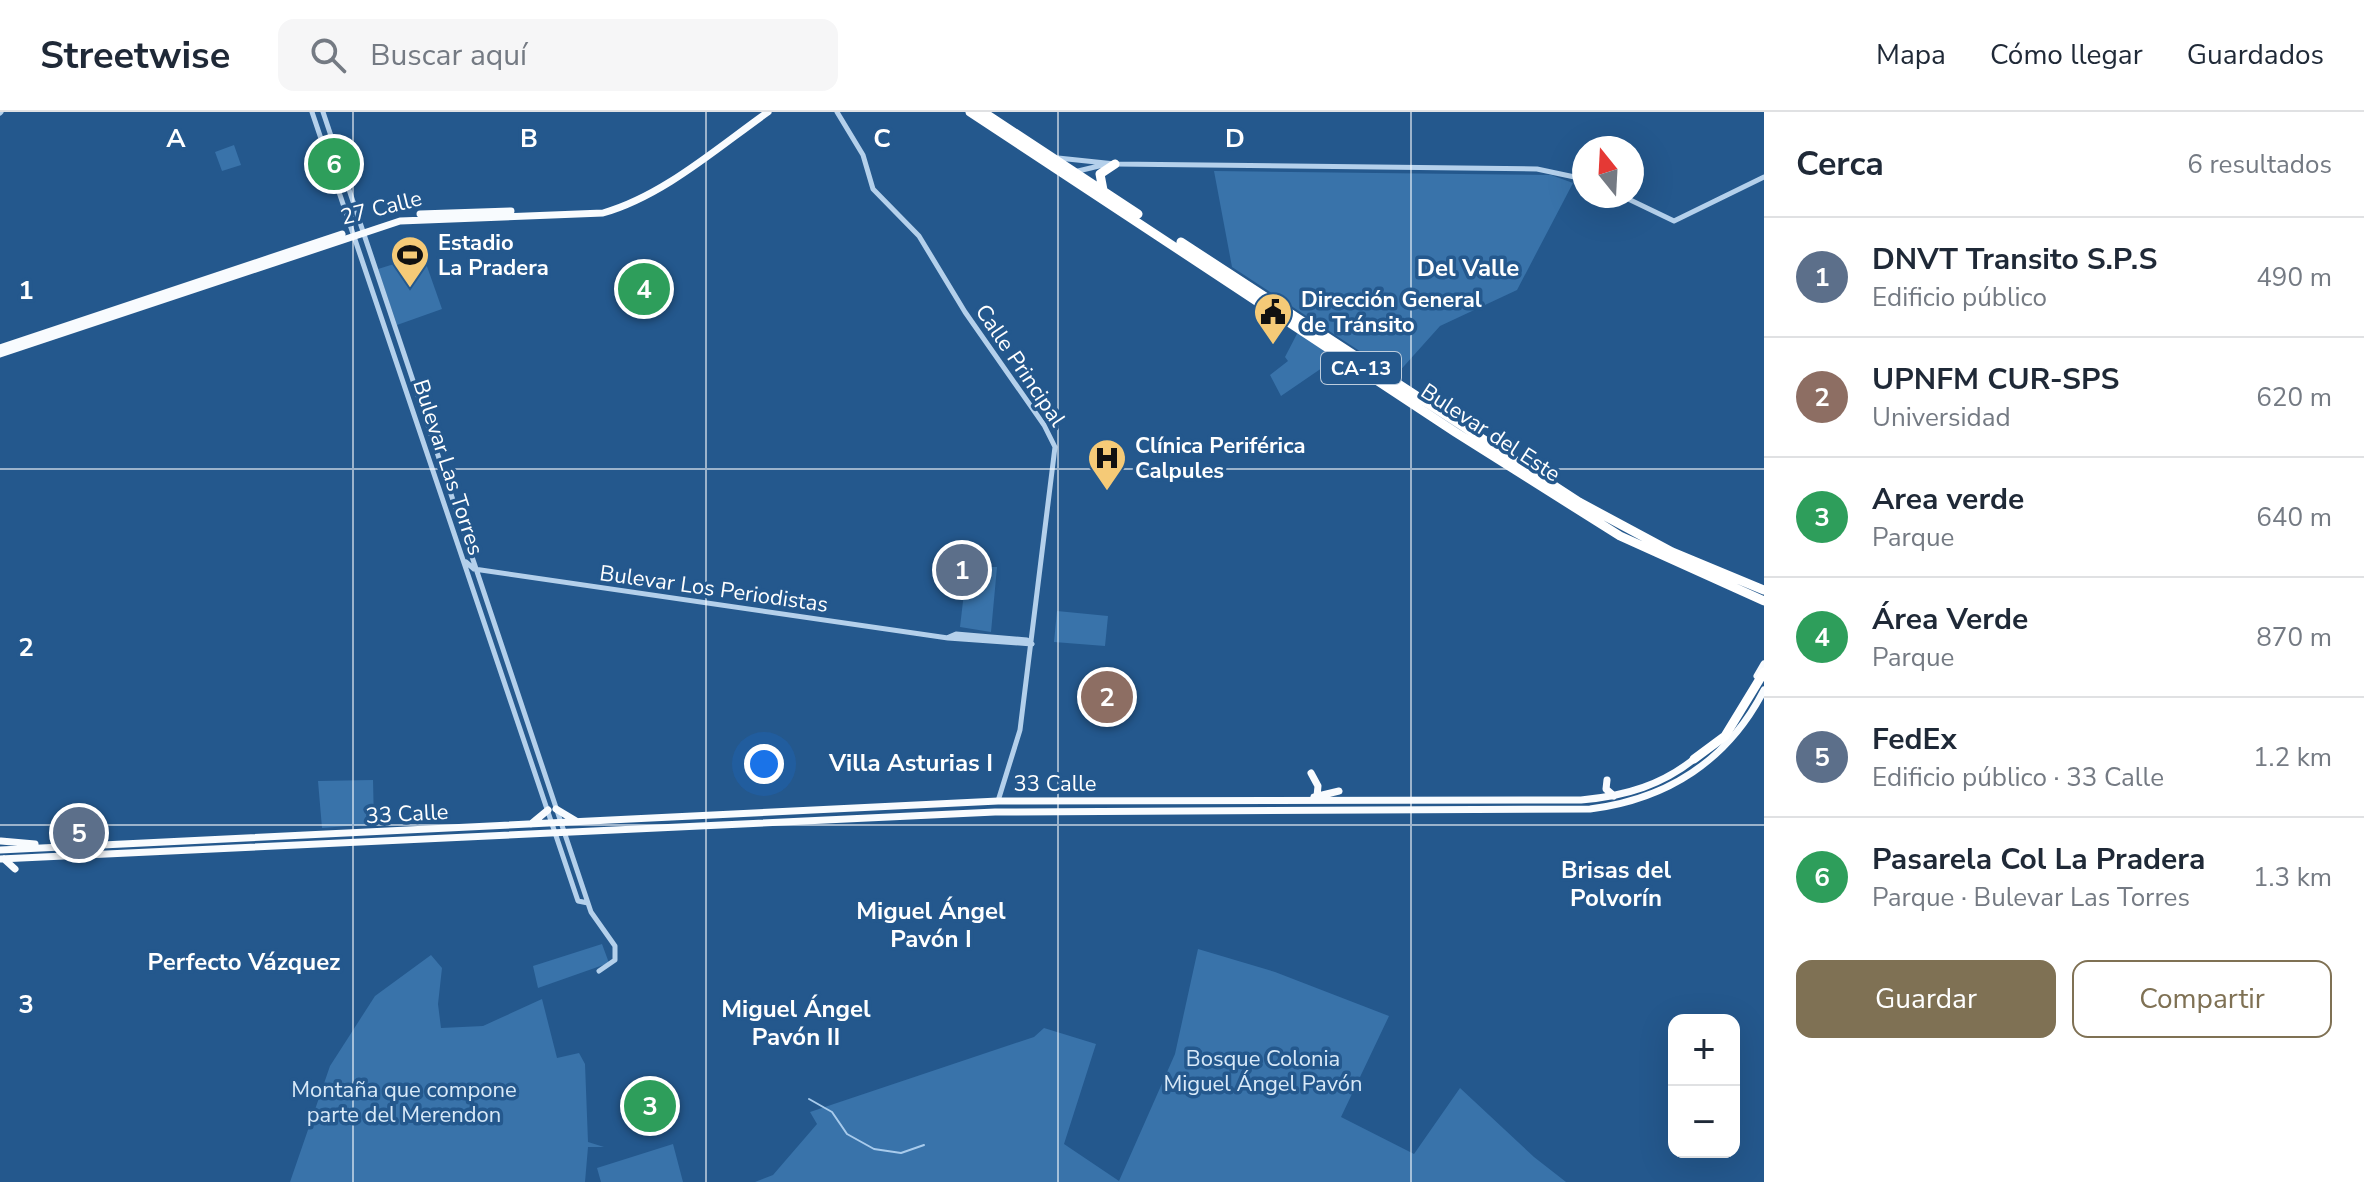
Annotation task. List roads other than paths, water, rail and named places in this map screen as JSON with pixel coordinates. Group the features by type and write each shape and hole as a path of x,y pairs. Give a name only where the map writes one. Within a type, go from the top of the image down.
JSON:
{"highway":[{"name":"Bulevar del Este","path":"968,112 1070,173 1620,536 1764,596"},
{"name":"Bulevar del Este","path":"986,112 1050,155 1070,173"},
{"path":"1101,194 1100,174 1112,164"},
{"name":"Bulevar del Este","path":"1101,194 1140,215 1398,389 1567,494 1662,547 1764,596"},
{"path":"1662,547 1671,554 1764,596"},
{"path":"1694,759 1709,752 1735,723 1764,672"},
{"path":"1728,742 1764,681"}],"main road":[{"name":"27 Calle","path":"0,351 357,230 434,212 603,210 636,197 761,112"},
{"name":"27 Calle","path":"357,230 412,219 603,213 637,200 768,112"},
{"name":"33 Calle","path":"2,852 49,846 526,826 558,828 586,822 998,801 1313,798 1565,800 1616,796 1648,787 1678,773 1694,759 1734,717 1764,664"},
{"name":"33 Calle","path":"2,852 995,812 1590,809 1647,798 1684,780 1728,742 1750,716 1764,690"},
{"path":"1311,773 1318,786 1313,798"},
{"path":"1607,780 1609,795 1616,796"},
{"path":"1313,798 1339,791"},
{"path":"1302,810 1341,805 1347,798 1356,804 1386,808"},
{"path":"1513,809 1554,805 1565,800"},
{"path":"526,826 552,810 572,820 586,822"}],"street":[{"name":"Bulevar Las Torres","path":"312,112 455,507 558,828 594,919 615,946 615,960 599,971"},
{"name":"Bulevar Las Torres","path":"323,112 357,230 459,550 552,810"},
{"name":"Calle Principal","path":"837,112 863,155 873,189 919,236 1055,447 1022,718 1017,745 998,801"},
{"path":"1050,155 1112,164 1537,169 1572,176"},
{"path":"1070,173 1112,164"},
{"path":"1644,207 1674,221 1764,177"},
{"path":"446,509 455,507"},
{"path":"459,550 468,566 476,569"},
{"name":"Bulevar Los Periodistas","path":"476,569 948,638 956,634 1027,640 1032,644"}],"waterway":[{"path":"809,1099 832,1112 847,1134 874,1149 901,1153 924,1145"}],"place":[{"name":"Pasarela Col La Pradera","path":"334,164"},
{"name":"Estadio La Pradera","path":"410,289"},
{"name":"Área Verde","path":"644,289"},
{"name":"Dirección General de Tránsito","path":"1273,346"},
{"name":"Clínica Periférica Calpules","path":"1107,492"},
{"name":"DNVT Transito S.P.S","path":"962,570"},
{"name":"UPNFM CUR-SPS","path":"1107,697"},
{"name":"FedEx","path":"79,833"},
{"name":"Area verde","path":"650,1106"}],"district":[{"name":"Del Valle","path":"1468,268"},
{"name":"Villa Asturias I","path":"911,763"},
{"name":"Brisas del Polvorín","path":"1616,884"},
{"name":"Miguel Ángel Pavón I","path":"931,925"},
{"name":"Perfecto Vázquez","path":"244,962"},
{"name":"Miguel Ángel Pavón II","path":"796,1023"}],"park label":[{"name":"Bosque Colonia Miguel Ángel Pavón","path":"1263,1070"},
{"name":"Montaña que compone parte del Merendon","path":"404,1102"}]}
